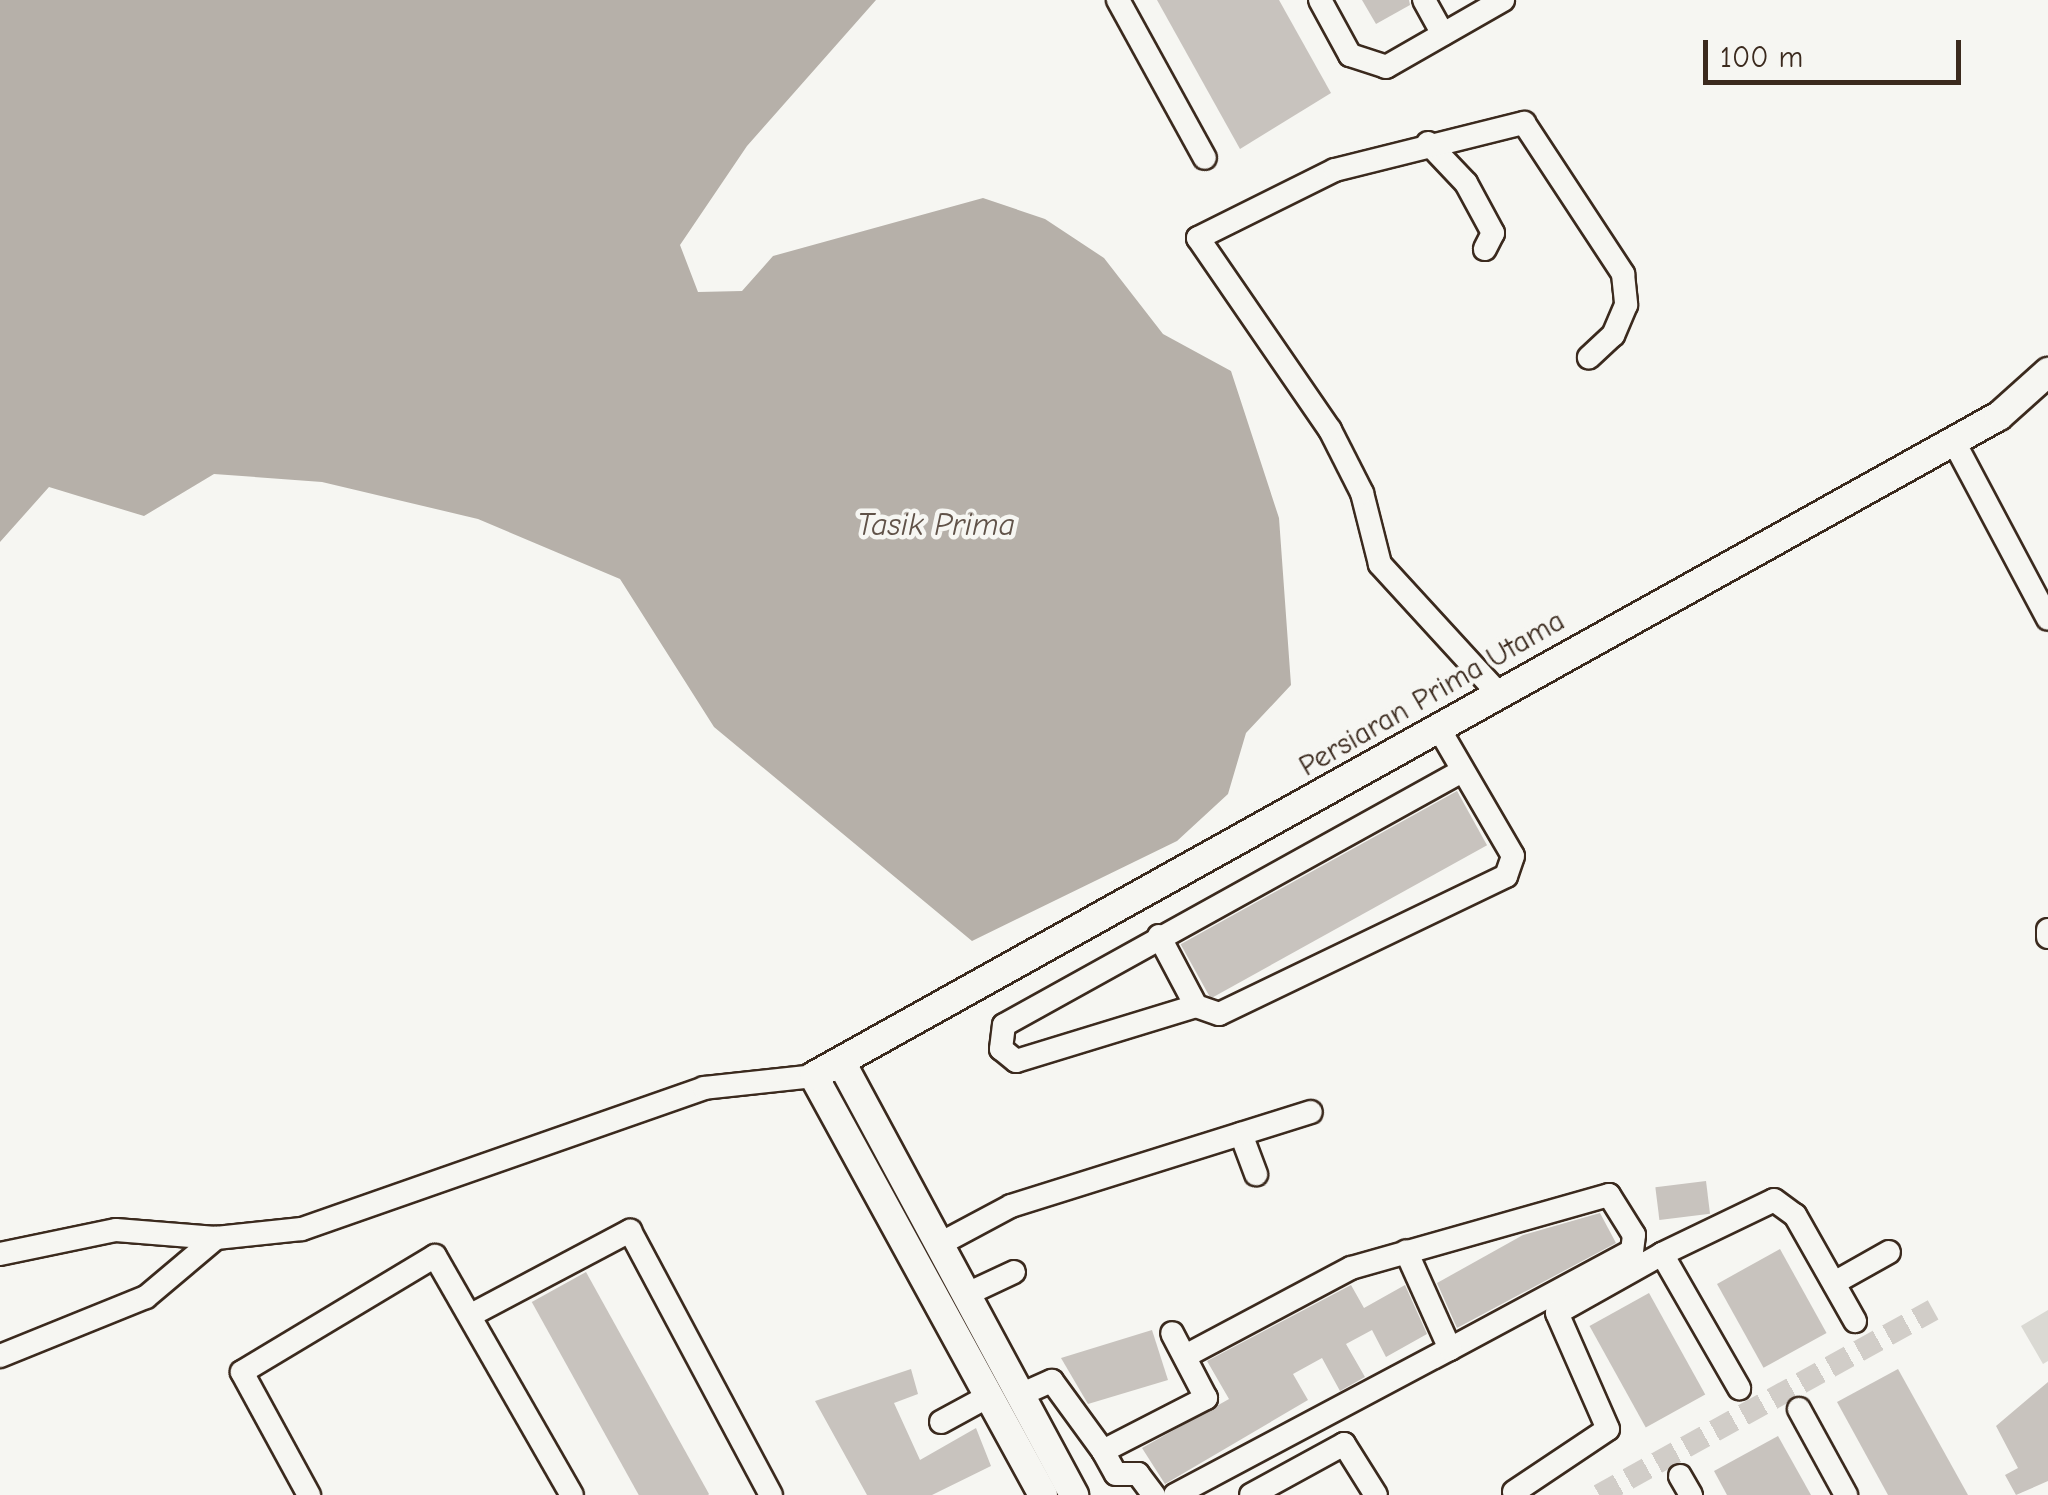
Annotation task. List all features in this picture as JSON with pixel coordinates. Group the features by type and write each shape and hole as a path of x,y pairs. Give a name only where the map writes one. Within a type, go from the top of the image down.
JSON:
{"main road":[{"name":"Persiaran Prima Utama","path":"814,1076 1954,442 2048,372"},
{"path":"840,1062 1074,1495"},
{"path":"814,1076 1043,1495"},
{"path":"991,1403 1020,1395"},
{"path":"1020,1455 1022,1495"}],"street":[{"path":"1118,0 1205,158"},
{"path":"1320,0 1350,55 1366,65 1386,68 1503,0"},
{"path":"1424,0 1442,34"},
{"path":"1498,693 1380,564 1362,493 1330,430 1198,238 1335,170 1428,142 1524,123 1623,274 1626,305 1613,336 1589,357"},
{"path":"1428,142 1466,183 1494,233 1484,249"},
{"path":"1954,442 2048,620"},
{"path":"1438,727 1513,856 1506,876 1219,1014 1196,1006 1016,1061 1001,1050 1004,1025 1462,771"},
{"path":"1159,936 1196,1006"},
{"path":"0,1254 116,1230 216,1238 302,1229 736,1079 814,1076"},
{"path":"938,1245 1011,1206 1311,1112"},
{"path":"1241,1134 1256,1174"},
{"path":"1175,1495 1632,1251 1634,1235 1598,1192 1350,1268 1189,1354"},
{"path":"1513,1494 1608,1429 1558,1314 1662,1254 1774,1200 1795,1216 1855,1322"},
{"path":"473,1314 630,1232 771,1495"},
{"path":"0,1356 146,1297 216,1238"},
{"path":"1406,1252 1450,1349"},
{"path":"1834,1283 1889,1252"},
{"path":"1662,1254 1739,1388"},
{"path":"309,1495 242,1372 248,1363 435,1256 473,1314 572,1495"},
{"path":"966,1295 1014,1272"},
{"path":"1103,1452 1206,1398 1189,1354 1172,1333"},
{"path":"1020,1395 1052,1381 1116,1474 1138,1474 1154,1495"},
{"path":"941,1422 991,1403"},
{"path":"1799,1409 1846,1495"},
{"path":"1251,1495 1344,1444 1376,1495"}],"shaded area":[{"path":"2048,1310 2048,1361 2043,1364 2021,1326"}],"water":[{"name":"Tasik Prima","path":"0,0 876,0 747,146 680,245 698,292 742,291 773,256 983,198 1045,219 1104,258 1163,334 1231,371 1279,518 1291,685 1246,733 1228,794 1177,841 972,941 714,727 620,579 478,519 322,482 214,474 144,516 49,487 0,542"}],"building":[{"path":"1157,0 1279,0 1331,93 1240,149"},
{"path":"1362,0 1409,0 1410,5 1376,24"},
{"path":"1457,791 1487,845 1211,998 1181,944"},
{"path":"1706,1181 1710,1214 1659,1220 1655,1187"},
{"path":"1600,1213 1616,1243 1457,1328 1437,1283 1523,1235"},
{"path":"1780,1249 1827,1333 1764,1368 1717,1284"},
{"path":"586,1272 709,1494 639,1495 532,1302"},
{"path":"1351,1285 1364,1308 1405,1285 1427,1334 1386,1357 1372,1330 1346,1344 1365,1377 1340,1391 1322,1358 1293,1374 1308,1400 1165,1484 1142,1448 1229,1399 1207,1361"},
{"path":"1649,1293 1705,1394 1646,1427 1590,1326"},
{"path":"1152,1330 1168,1380 1088,1404 1061,1358"},
{"path":"911,1369 918,1394 894,1403 920,1460 976,1428 991,1466 932,1495 867,1495 815,1401"},
{"path":"1898,1369 1968,1495 1888,1495 1837,1402"},
{"path":"2048,1382 2048,1481 2016,1495 2005,1475 2018,1468 1996,1426"},
{"path":"1778,1436 1811,1495 1727,1495 1714,1471"}],"tunnel":[{"path":"1599,1495 1933,1310"}]}
